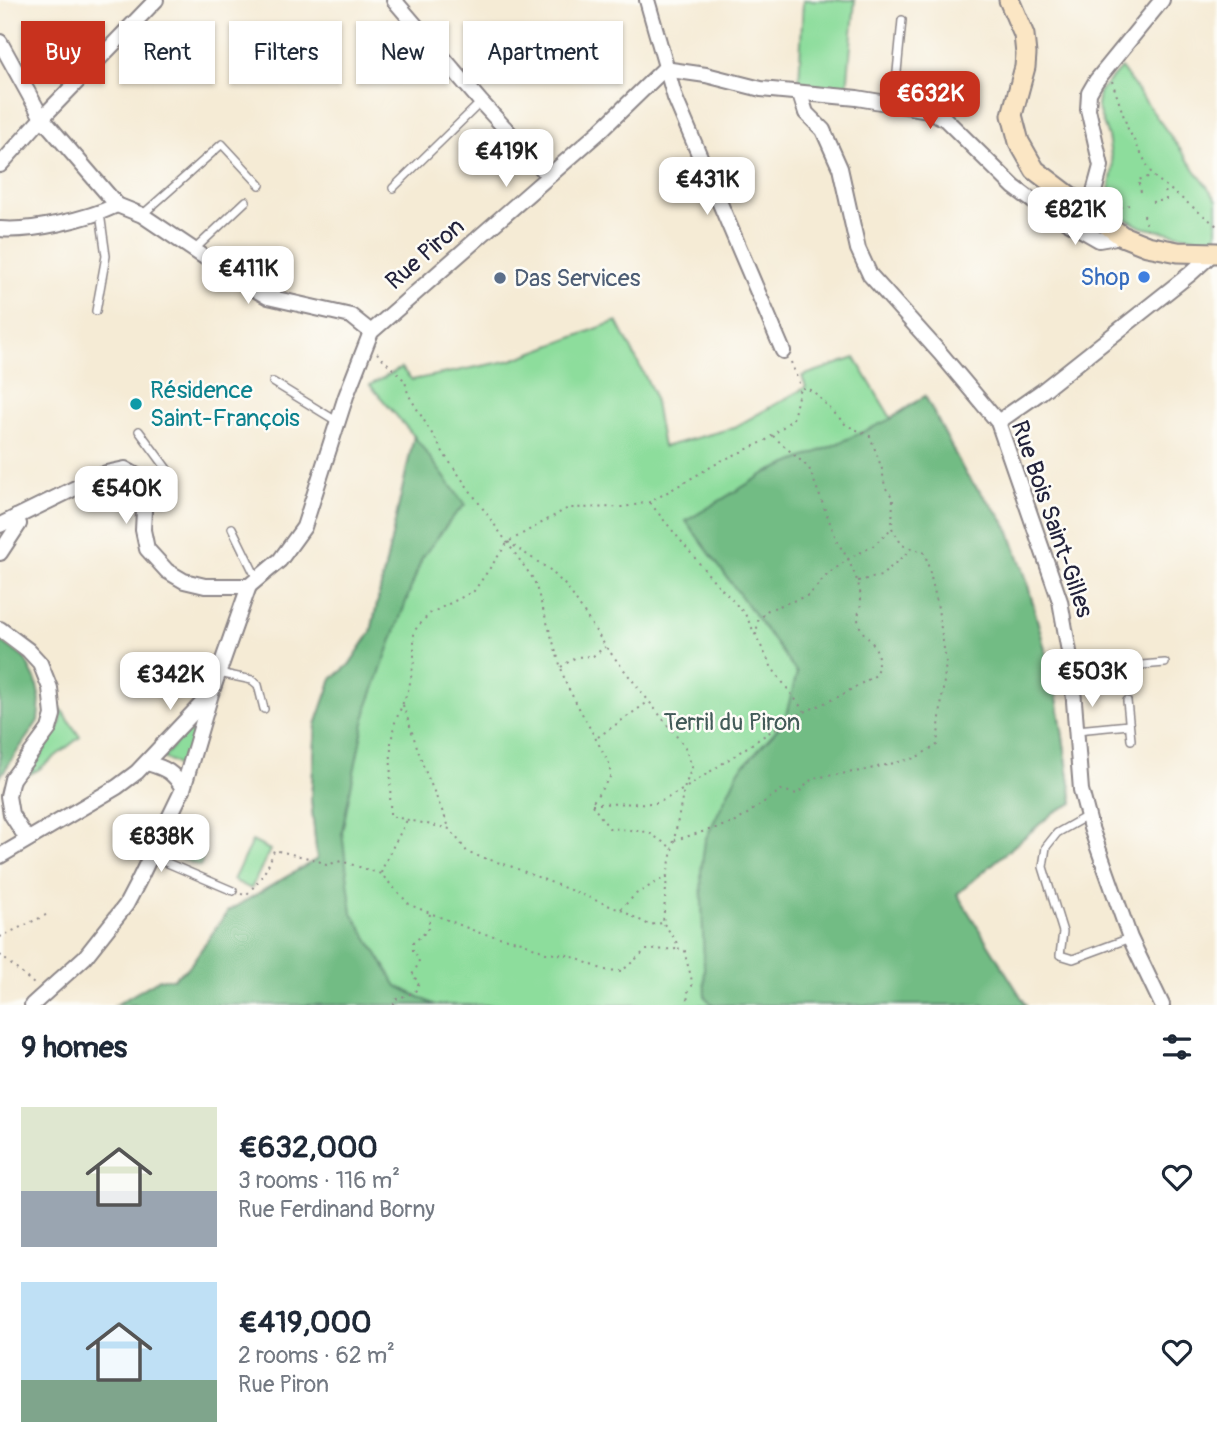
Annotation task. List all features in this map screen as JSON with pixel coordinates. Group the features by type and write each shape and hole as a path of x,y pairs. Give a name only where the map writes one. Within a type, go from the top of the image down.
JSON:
{"street":[{"path":"0,165 41,118 156,0"},
{"path":"394,0 548,175"},
{"path":"646,0 664,69 675,99 783,351"},
{"path":"1009,0 1024,34 1026,54 1012,115 1019,142 1035,170 1122,236 1147,246 1178,252 1215,253"},
{"path":"1085,209 1094,192 1101,166 1088,109 1089,93 1162,0"},
{"path":"0,42 41,118 117,205 142,215 268,297 351,316 368,337 304,527 280,561 253,583 211,694 183,789 150,856 125,905 85,957 32,1005"},
{"path":"664,69 706,75 761,89 894,103 928,110 945,119 1014,187 1064,221 1099,240 1122,236"},
{"name":"Rue Piron","path":"368,337 598,133 664,69"},
{"name":"Rue Bois Saint-Gilles","path":"800,94 806,113 823,130 840,168 858,249 870,275 998,422 1060,601 1072,671 1081,790 1088,816 1130,937 1162,1005"},
{"path":"1,227 20,230 100,213 117,205"},
{"path":"998,422 1041,392 1215,253"},
{"path":"0,525 106,473 125,469 137,476 145,491 143,530 148,549 167,571 184,581 205,586 253,583"},
{"path":"0,553 19,524 16,517"},
{"path":"0,629 28,650 40,663 50,688 53,715 49,729 12,779 8,796 12,814 27,839"},
{"path":"0,856 117,787 147,763 211,694"},
{"path":"147,763 163,767 175,774 183,789"}],"lane":[{"path":"894,103 902,20"},
{"path":"393,188 481,102"},
{"path":"142,215 222,144 260,185"},
{"path":"195,249 246,201"},
{"path":"96,310 106,256 100,213"},
{"path":"273,382 338,422"},
{"path":"139,431 167,469 165,483 156,492 145,491"},
{"path":"232,528 253,583"},
{"path":"1072,671 1166,663"},
{"path":"219,673 252,680 258,685 264,709"},
{"path":"1127,701 1131,740"},
{"path":"1077,730 1129,725"},
{"path":"1088,816 1057,832 1046,847 1043,867 1063,932 1060,955 1073,959 1130,937"},
{"path":"150,856 233,891"}],"path":[{"path":"1108,66 1128,129 1153,176 1217,226"},
{"path":"1141,192 1138,180 1153,176"},
{"path":"1152,202 1166,200 1165,186"},
{"path":"1109,210 1129,205"},
{"path":"1144,215 1147,230"},
{"path":"368,337 405,381 408,394 446,457 534,580 566,684 610,765 610,777 592,804"},
{"path":"450,829 390,816 391,743 394,725 409,688 414,661 414,631 429,614 474,591 509,542 568,509 624,508 650,502 772,435 793,419 800,387 791,360 783,351"},
{"path":"675,840 736,822 781,790 797,794 813,778 861,771 915,758 937,745 946,662 937,602 925,553 902,545 892,528 893,498 885,487 882,469 870,436 846,425 813,391 800,387"},
{"path":"592,804 658,803 804,712 840,696 876,675 879,661 877,652 858,619 861,602 858,581 837,541 809,468 772,435"},
{"path":"650,502 708,574 745,614 772,667 804,712"},
{"path":"756,635 758,621 768,610 809,596 827,575 848,559 873,546 892,528"},
{"path":"509,542 550,570 568,589 606,647 685,747 692,767 684,789 667,876 663,923"},
{"path":"858,581 881,576 912,549"},
{"path":"561,667 576,657 593,656 606,647"},
{"path":"596,738 649,701"},
{"path":"402,704 424,768 450,829 468,853 510,866 620,910 649,925 663,923 670,929 679,949"},
{"path":"592,804 609,828 648,832 673,848"},
{"path":"381,874 387,854 408,818"},
{"path":"233,891 246,895 260,881 274,850 317,859 326,865 341,861 381,874 406,897 410,905 480,933 522,942 546,953 568,955 604,970 622,971 646,950 685,951 687,968 692,975 687,1005"},
{"path":"620,910 636,894 667,876"},
{"path":"394,1005 394,1000 415,992 419,982 412,975 419,963 418,956 413,953 413,943 428,930 430,912"},
{"path":"0,937 48,914"},
{"path":"0,955 45,994"}],"green space":[{"path":"803,0 855,0 847,90 799,84"},
{"path":"1121,68 1217,200 1217,242 1141,227 1112,211 1109,191 1113,168 1108,137 1097,106 1099,92"},
{"name":"Terril du Piron","path":"617,321 653,392 663,447 733,428 806,387 802,376 855,358 891,418 925,396 966,475 1009,530 1026,578 1056,691 1073,803 1054,812 957,894 1026,1005 116,1005 160,979 173,979 189,967 228,911 317,859 311,799 316,725 332,679 349,665 371,632 414,436 370,385 401,368 412,380 512,360"},
{"path":"925,396 966,475 1009,530 1026,578 1056,691 1073,803 1054,812 957,894 1026,1005 713,1005 705,997 701,872 705,840 739,770 784,722 797,673 686,521 766,473 891,419"},
{"path":"414,436 465,505 422,558 367,708 342,832 352,913 397,986 435,1005 116,1005 160,979 173,979 189,967 228,911 317,859 311,799 316,725 332,679 349,665 371,632"},
{"path":"0,640 25,659 36,681 40,700 38,721 0,777"},
{"path":"61,709 80,737 28,775 58,728"},
{"path":"196,719 199,721 183,771 163,758"},
{"path":"252,841 270,850 251,889 233,880"},
{"path":"182,844 205,853 200,866 177,857"}],"place":[{"name":"Shop","path":"1144,277"},
{"name":"Das Services","path":"500,278"},
{"name":"Résidence Saint-François","path":"136,404"}]}
